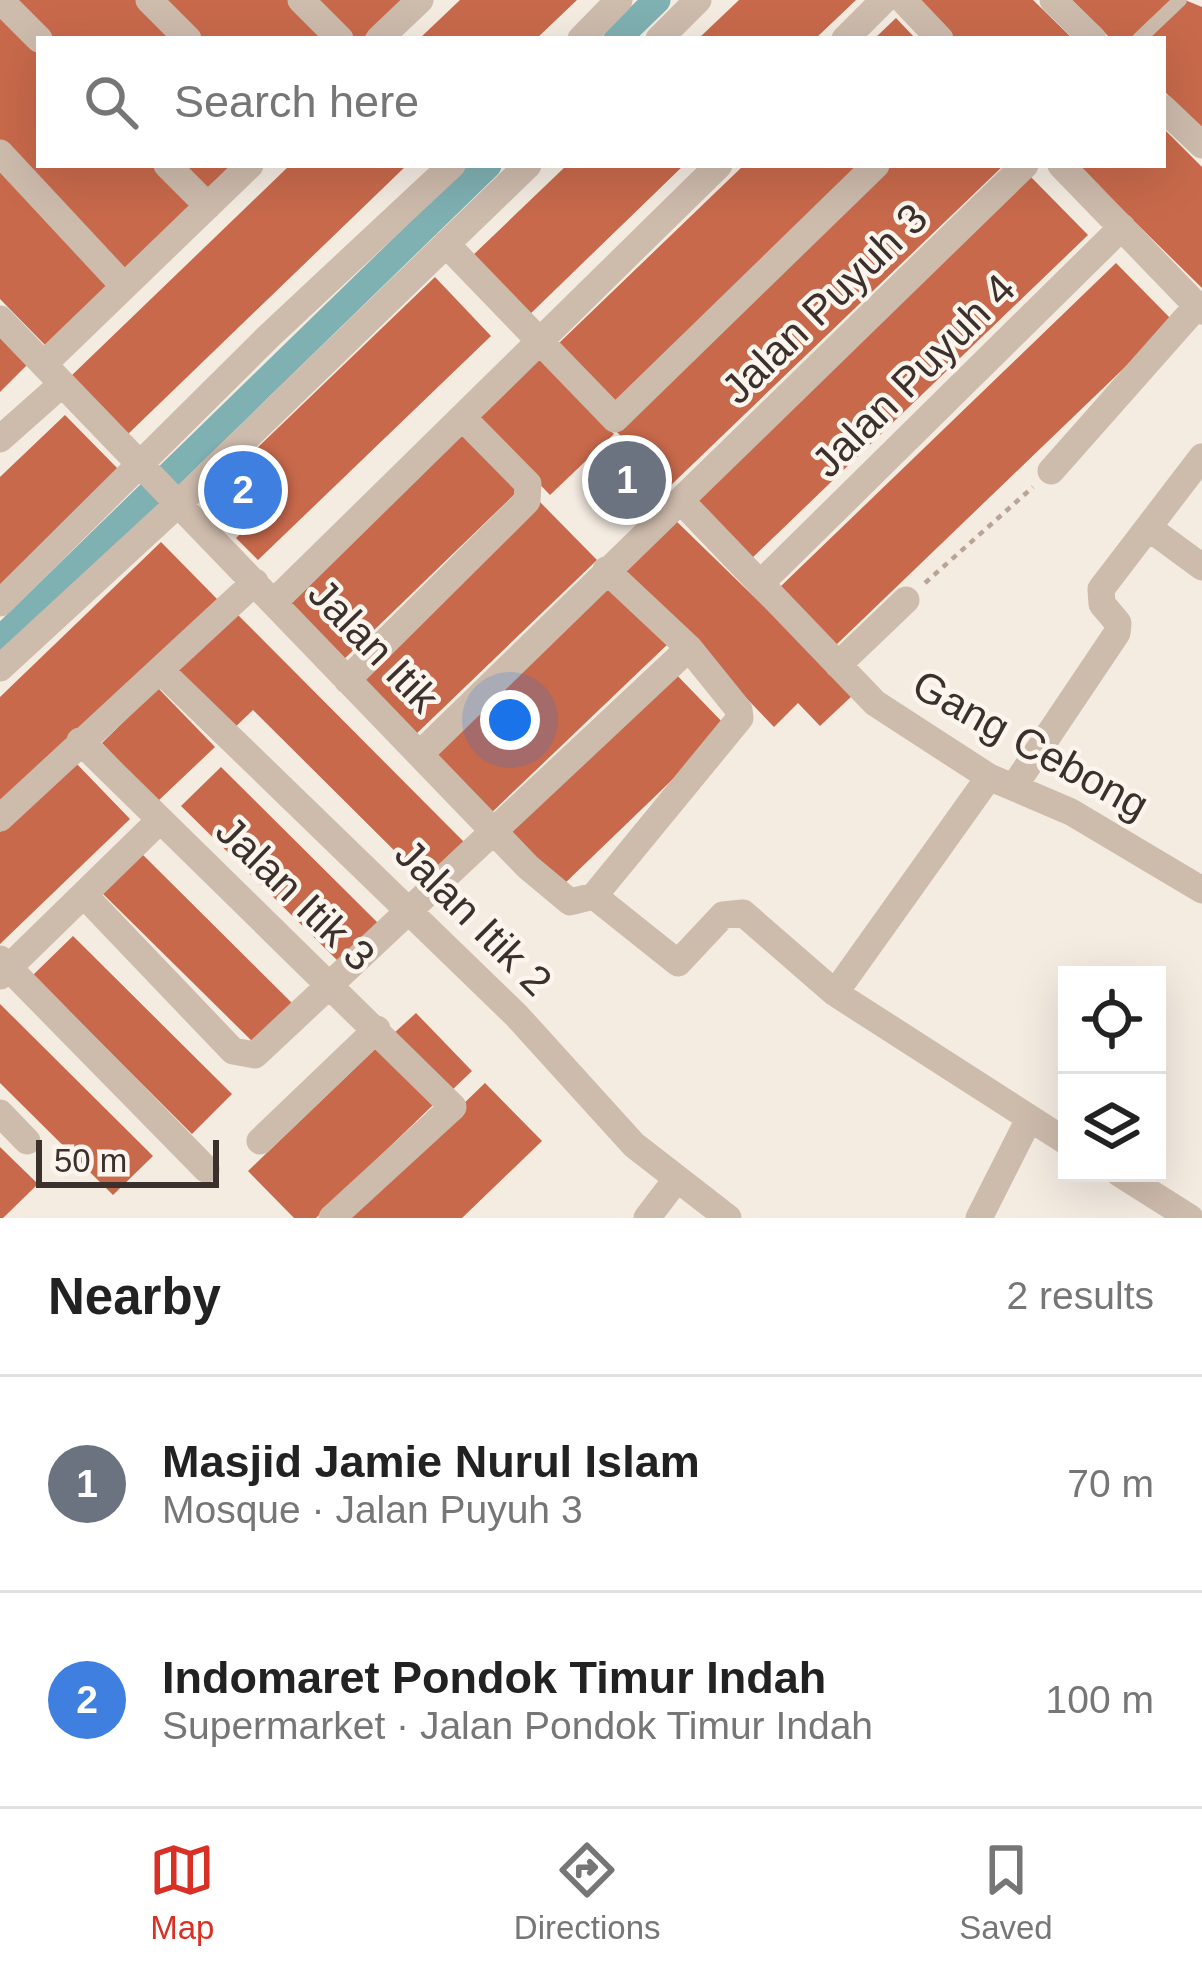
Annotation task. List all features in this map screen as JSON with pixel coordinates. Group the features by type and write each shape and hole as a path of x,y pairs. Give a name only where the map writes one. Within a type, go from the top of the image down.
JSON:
{"street":[{"path":"0,0 36,36"},
{"path":"149,0 185,36"},
{"path":"301,0 337,36"},
{"path":"383,36 419,0"},
{"path":"583,36 619,0"},
{"path":"662,36 698,0"},
{"path":"848,36 884,0"},
{"path":"903,0 937,36"},
{"path":"1054,0 1090,36"},
{"path":"1166,110 1202,145"},
{"path":"0,153 123,285"},
{"path":"169,168 208,206"},
{"path":"0,440 123,285 247,168"},
{"path":"0,603 144,469 449,168"},
{"path":"0,668 525,168"},
{"path":"0,818 161,671 264,592 463,418 716,168"},
{"path":"446,244 615,418 873,168"},
{"name":"Jalan Puyuh 3","path":"420,754 1022,168"},
{"path":"1051,471 1200,308 1064,168"},
{"name":"Jalan Puyuh 4","path":"763,582 1122,227"},
{"name":"Jalan Itik","path":"0,320 556,895 570,902 593,896"},
{"path":"347,680 527,501 528,484 463,418"},
{"path":"835,993 1117,633 1118,622 1102,604 1101,589 1202,457"},
{"name":"Gang Cebong","path":"681,501 875,703 1002,781 1202,890"},
{"path":"1149,528 1202,567"},
{"path":"606,570 689,648 739,710 740,718 593,896 679,963 723,915 743,913 835,993 1058,1137"},
{"path":"838,665 906,600"},
{"path":"84,895 233,1051 255,1055 689,648"},
{"name":"Jalan Itik 2","path":"161,671 517,1016 634,1145 728,1218"},
{"name":"Jalan Itik 3","path":"80,741 453,1107 332,1218"},
{"path":"160,820 3,968 206,1169"},
{"path":"260,1141 377,1029"},
{"path":"0,1113 27,1141"},
{"path":"979,1218 1029,1119"},
{"path":"647,1218 676,1180"},
{"path":"1133,1182 1190,1218"}],"lane":[{"path":"1142,36 1180,0"}],"path":[{"path":"906,600 1051,471"}],"building":[{"path":"11,0 140,0 175,36 46,36"},
{"path":"161,0 290,0 325,36 196,36"},
{"path":"311,0 403,0 365,36 345,36"},
{"path":"460,0 577,0 539,36 422,36"},
{"path":"739,0 856,0 818,36 701,36"},
{"path":"910,0 1033,0 1070,36 947,36"},
{"path":"1072,0 1176,0 1138,36 1108,36"},
{"path":"1185,0 1202,7 1202,129 1166,93 1166,36 1146,36"},
{"path":"0,10 36,47 36,168 154,168 195,210 128,274 0,143"},
{"path":"896,18 913,36 877,36"},
{"path":"1166,131 1202,167 1202,288 1080,168 1166,168"},
{"path":"0,165 115,284 48,348 0,299"},
{"path":"174,168 239,168 205,200"},
{"path":"287,168 404,168 127,435 70,377"},
{"path":"564,168 681,168 527,317 470,258"},
{"path":"741,168 858,168 616,401 559,343"},
{"path":"883,168 1001,168 670,486 613,428"},
{"path":"1031,177 1088,235 751,559 695,501"},
{"path":"1116,263 1173,321 836,645 780,587"},
{"path":"435,277 491,336 258,560 236,538 287,489 252,453"},
{"path":"0,335 28,364 0,392"},
{"path":"538,356 614,434 550,495 475,417"},
{"path":"65,415 122,473 0,590 0,477"},
{"path":"464,429 521,488 339,664 282,605"},
{"path":"614,438 668,494 640,521 586,465"},
{"path":"244,456 278,484 239,527 207,497"},
{"path":"540,502 597,560 414,736 358,678"},
{"path":"671,516 854,694 820,726 798,703 774,727 618,564"},
{"path":"161,542 218,600 0,810 0,697"},
{"path":"614,582 671,641 488,816 432,758"},
{"path":"236,613 467,845 428,884 253,710 230,732 173,674"},
{"path":"671,669 727,727 562,886 506,828"},
{"path":"158,688 215,747 158,801 102,743"},
{"path":"74,761 130,819 0,944 0,832"},
{"path":"221,767 380,925 341,964 181,806"},
{"path":"139,851 298,1009 259,1048 99,890"},
{"path":"73,936 232,1094 192,1134 33,975"},
{"path":"0,1004 153,1156 113,1195 0,1083"},
{"path":"416,1013 472,1071 450,1092 393,1034"},
{"path":"377,1047 433,1105 316,1218 294,1218 248,1171"},
{"path":"485,1083 542,1141 462,1218 345,1218"},
{"path":"0,1147 38,1184 3,1218 0,1218"}],"waterway":[{"path":"620,36 657,0"},
{"path":"0,640 485,168"}],"place":[{"name":"Masjid Jamie Nurul Islam","path":"627,480"},
{"name":"Indomaret Pondok Timur Indah","path":"243,490"}]}
